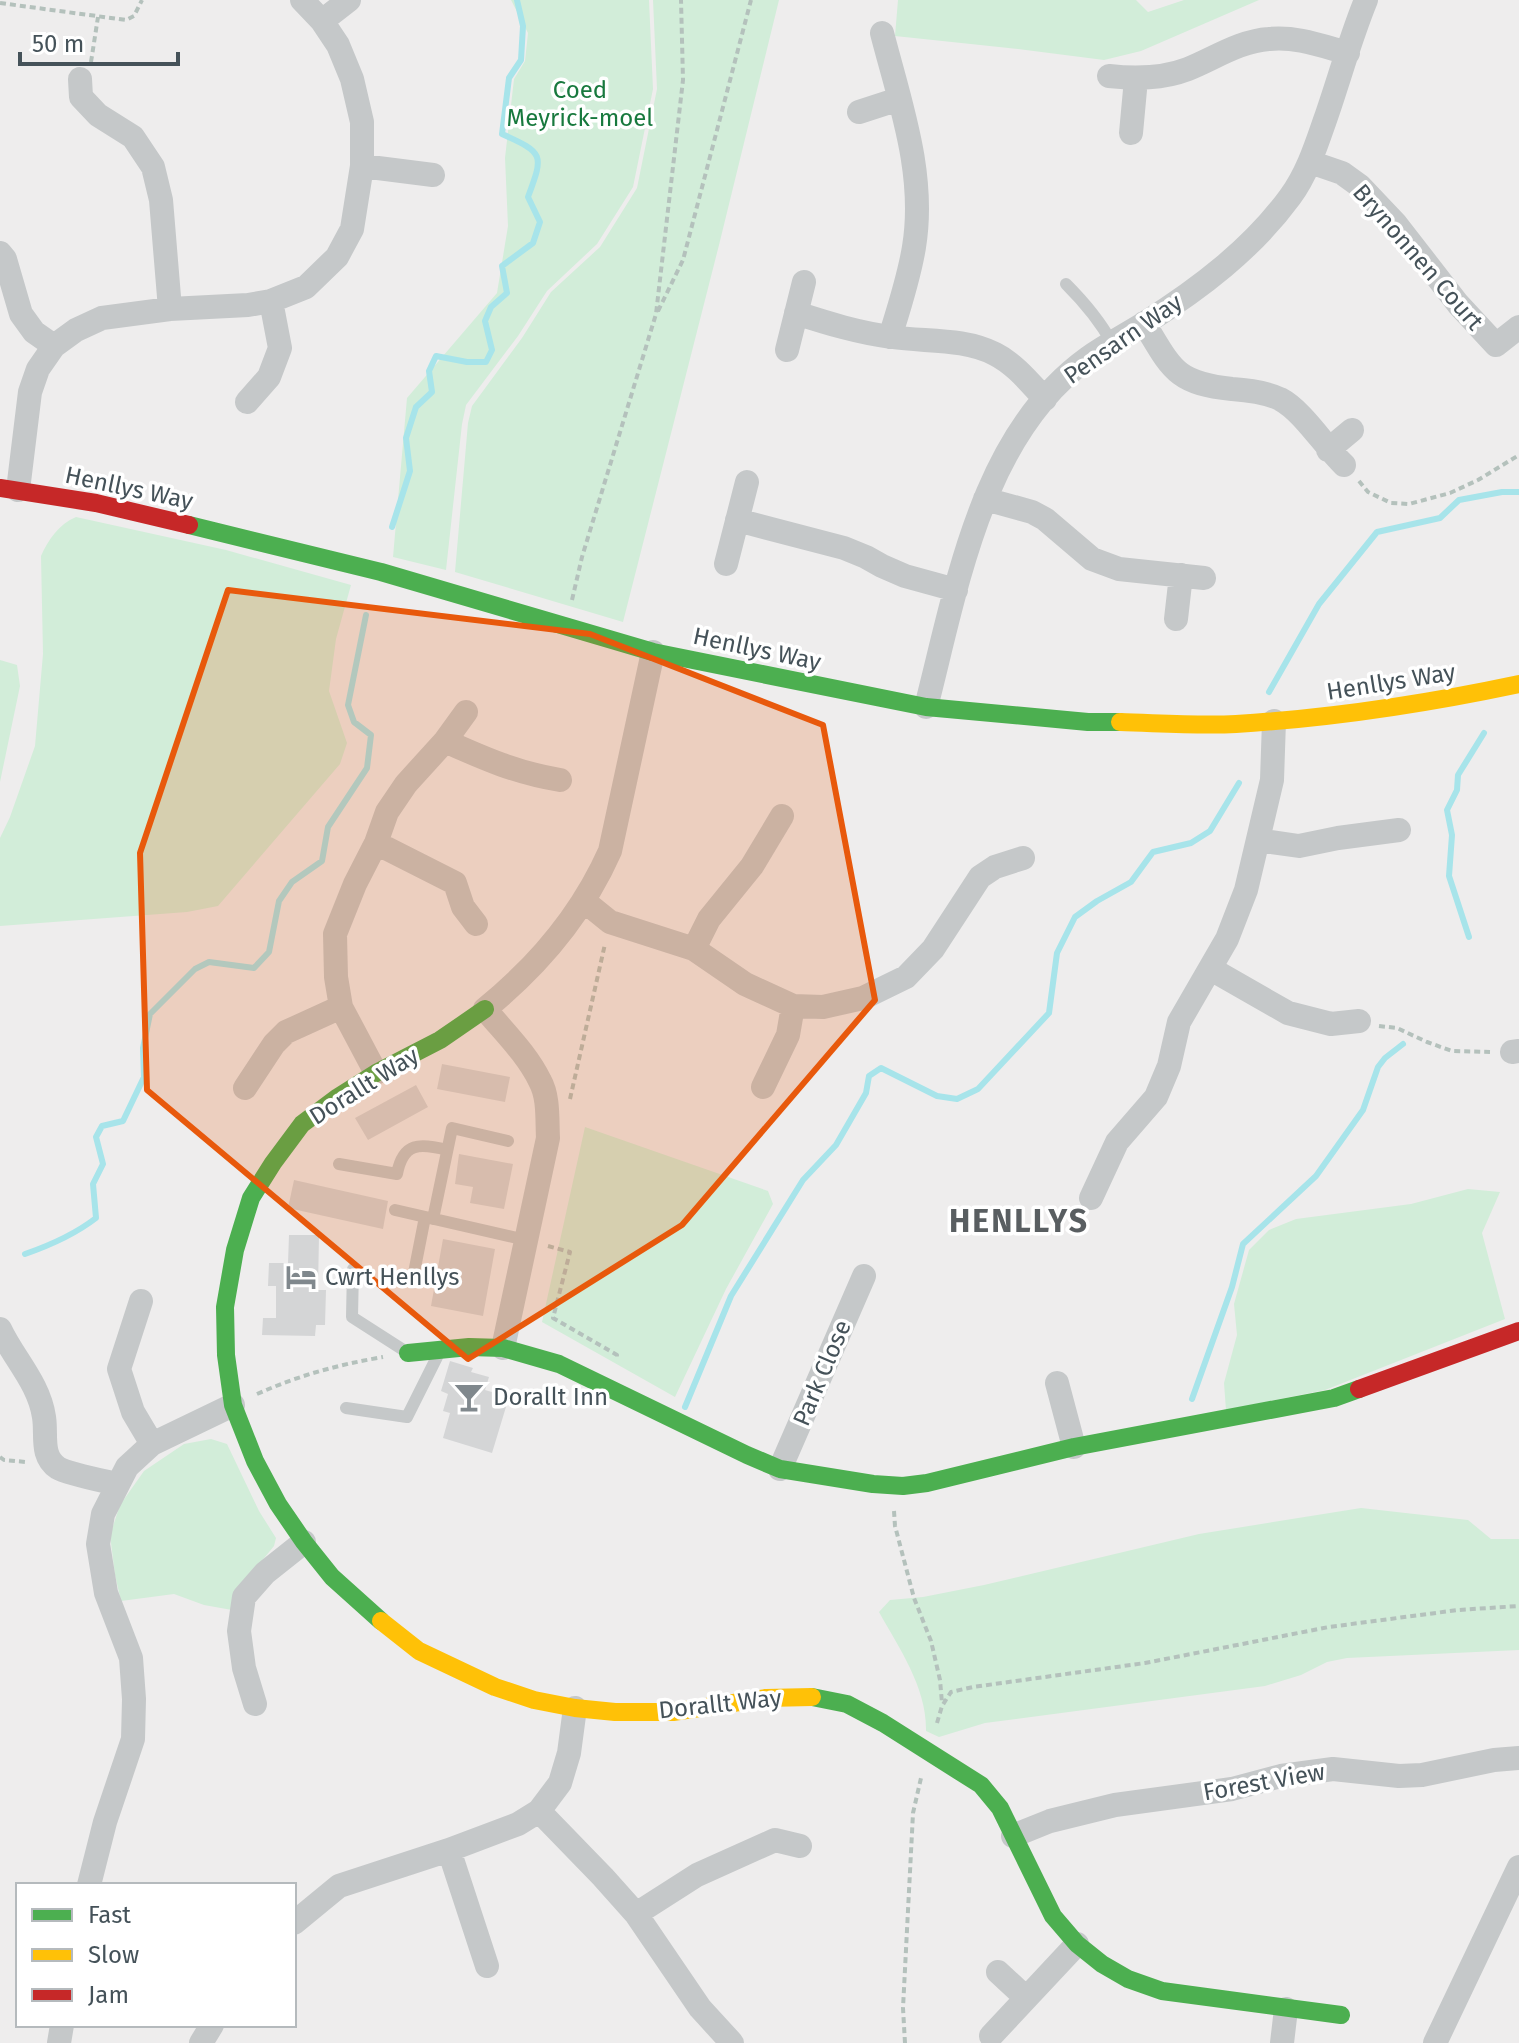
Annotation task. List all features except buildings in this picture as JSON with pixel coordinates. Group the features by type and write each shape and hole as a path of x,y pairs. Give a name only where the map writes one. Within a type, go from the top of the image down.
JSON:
{"street":[{"path":"9,489 38,369 54,346 76,330 102,318 271,301 306,287 337,257 352,229 362,166 362,122 352,79 338,45 322,21 302,0"},
{"path":"322,21 349,0"},
{"name":"Pensarn Way","path":"926,707 956,590 985,499 1001,462 1020,430 1065,377 1088,358 1188,295 1228,263 1260,233 1291,195 1310,162 1366,0"},
{"path":"882,33 915,164 917,210 914,247 890,337"},
{"path":"1109,76 1136,79 1161,76 1185,70 1235,47 1268,39 1297,40 1348,53"},
{"path":"80,79 81,97 98,115 133,137 153,167 161,200 170,309"},
{"path":"1131,133 1136,79"},
{"path":"859,112 899,99"},
{"name":"Brynonnen Court","path":"1310,162 1342,173 1360,186 1396,224 1458,304 1502,352 1519,327"},
{"path":"362,166 433,175"},
{"path":"0,253 5,259 21,314 34,332 54,346"},
{"path":"787,350 804,282"},
{"path":"247,402 269,377 280,348 271,301"},
{"path":"796,313 890,337 975,346 1015,367 1045,399"},
{"path":"1144,323 1177,373 1205,386 1243,390 1279,399 1295,409 1336,457 1352,430"},
{"path":"726,564 747,482"},
{"name":"Henllys Way","path":"9,489 141,513 381,572 653,652 926,707 1102,722 1232,724 1360,713 1519,684"},
{"path":"985,499 1032,512 1045,519 1092,559 1105,564 1119,569 1192,577 1176,619"},
{"path":"737,520 844,548 905,576 956,590"},
{"path":"503,1348 548,1138 547,1111 542,1083 527,1059 485,1009 517,983 557,938 596,881 610,851 653,652"},
{"path":"376,1073 341,1007 336,977 335,934 387,812 406,784 445,741 466,712"},
{"path":"1091,1198 1117,1142 1156,1097 1169,1066 1179,1022 1227,939 1246,890 1272,780 1274,721"},
{"path":"445,741 486,760 530,775 560,780"},
{"path":"694,949 709,919 752,866 782,816"},
{"path":"1258,840 1299,846 1399,830"},
{"path":"376,843 455,883 463,907 476,924"},
{"path":"584,901 610,922 694,949 745,984 793,1006 823,1007 863,998 906,977 933,949 980,877 995,867 1023,858"},
{"path":"1211,969 1288,1013 1331,1024 1359,1021"},
{"path":"763,1087 788,1035 793,1006"},
{"path":"245,1088 274,1044 286,1032 341,1007"},
{"name":"Dorallt Way","path":"485,1009 440,1040 376,1073 302,1124 251,1198 235,1250 225,1307 226,1355 233,1405 255,1461 278,1504 332,1577 419,1651 495,1687 534,1700 615,1712 673,1712 766,1698 808,1696 847,1704 981,1785 1000,1808 1053,1916 1077,1944 1102,1964 1128,1979 1162,1991 1341,2015"},
{"name":"Park Close","path":"780,1469 864,1276"},
{"path":"141,1301 119,1369 133,1412 152,1444"},
{"path":"0,1329 33,1383 44,1416 48,1458 59,1469 117,1484"},
{"path":"408,1353 469,1347 503,1348 559,1364 780,1469 827,1478 903,1486 927,1483 1074,1447 1334,1398 1519,1331"},
{"path":"1057,1383 1074,1447"},
{"path":"90,1883 105,1822 133,1739 131,1658 106,1593 98,1544 103,1514 127,1467 152,1444 233,1405"},
{"path":"255,1704 244,1668 239,1631 244,1597 265,1573 304,1542"},
{"path":"296,1921 339,1886 449,1850 518,1824 539,1811 560,1783 569,1753 575,1708"},
{"name":"Forest View","path":"1013,1836 1050,1821 1115,1805 1232,1789 1281,1776 1333,1769 1399,1776 1422,1775 1519,1758"},
{"path":"539,1811 636,1914 700,2008 732,2043"},
{"path":"636,1914 697,1875 775,1840 800,1846"},
{"path":"449,1850 487,1966"},
{"path":"1435,2043 1519,1867"},
{"path":"991,2036 1077,1944"},
{"path":"998,1972 1026,1998"},
{"path":"1282,2043 1286,2009"}],"lane":[{"path":"1066,284 1104,328 1112,343"},
{"path":"412,1283 452,1128 508,1141"},
{"path":"339,1164 397,1174 404,1153 413,1147 421,1145 447,1150"},
{"path":"395,1210 526,1240"},
{"path":"353,1269 352,1317 408,1353"},
{"path":"346,1408 407,1417 440,1350"}],"path":[{"path":"0,3 126,20 134,16 142,0"},
{"path":"656,314 683,80 681,0"},
{"path":"567,626 582,557 656,314 683,260 751,0"},
{"path":"80,79 88,78 98,17"},
{"path":"1336,457 1368,492 1391,503 1409,504 1450,493 1519,455"},
{"path":"569,1103 610,922"},
{"path":"1359,1021 1397,1028 1452,1051 1516,1052"},
{"path":"526,1240 570,1252 553,1318 617,1355 606,1387"},
{"path":"233,1405 282,1383 334,1366 408,1353"},
{"path":"891,1485 895,1526 914,1598 931,1641 942,1706"},
{"path":"905,2043 903,2008 913,1813 942,1706 951,1692 1145,1663 1329,1627 1458,1610 1519,1606"}],"highlighted area":[{"path":"228,590 590,634 823,725 875,1000 682,1225 468,1359 147,1090 140,853"}],"green space":[{"name":"Coed Meyrick-moel","path":"511,0 649,0 653,89 633,187 597,244 547,291 518,336 466,405 446,570 393,557 407,398 497,293 508,226 505,158 514,79 525,61 528,33"},
{"path":"653,0 779,0 623,622 455,572 472,406 551,292 600,247 637,188 657,89"},
{"path":"898,0 1136,0 1148,12 1184,0 1259,0 1141,51 1104,60 895,36"},
{"path":"76,517 226,550 351,585 336,639 329,691 347,743 340,764 218,906 187,912 0,926 0,838 35,746 43,654 41,556 55,533"},
{"path":"0,660 17,665 20,686 0,782"},
{"path":"585,1127 768,1191 773,1204 726,1289 675,1397 542,1322"},
{"path":"1468,1189 1500,1192 1482,1233 1505,1319 1325,1390 1226,1410 1224,1383 1237,1335 1234,1304 1249,1250 1269,1230 1296,1219 1411,1204"},
{"path":"211,1439 227,1444 259,1511 276,1538 274,1546 239,1589 232,1610 204,1605 174,1594 121,1601 110,1535 120,1505 144,1471 184,1444"},
{"path":"1361,1508 1468,1520 1491,1539 1519,1539 1519,1650 1347,1658 1327,1662 1301,1675 1265,1686 985,1723 939,1737 926,1731 917,1684 879,1612 890,1600 984,1585 1199,1534"}],"waterway":[{"path":"392,527 410,471 406,438 416,407 432,392 429,371 436,356 486,362 492,350 485,321 491,307 507,293 502,266 533,243 540,222 528,197 537,172 537,156 526,146 502,134 509,78 521,60 523,26 517,0"},
{"path":"1269,692 1319,604 1377,532 1440,518 1459,500 1519,492"},
{"path":"25,1254 62,1239 96,1218 93,1184 103,1164 96,1137 102,1126 123,1121 144,1077 143,1048 150,1014 195,969 209,962 254,968 269,952 279,901 292,882 322,861 328,827 367,768 371,735 354,722 348,705 366,615"},
{"path":"1469,937 1449,876 1452,835 1447,810 1457,790 1458,775 1484,733"},
{"path":"685,1407 731,1296 803,1180 836,1145 866,1093 869,1076 881,1068 937,1096 957,1099 978,1089 1049,1013 1057,953 1075,917 1131,882 1153,852 1191,843 1210,831 1239,783"},
{"path":"1192,1399 1232,1287 1243,1244 1316,1176 1363,1110 1378,1067 1403,1044"}],"traffic: fast":[{"path":"189,525 381,572 653,652 926,707 1088,722 1120,722"},
{"path":"381,1621 332,1577 304,1542 278,1504 255,1461 233,1405 226,1355 225,1307 235,1250 251,1198 302,1124 376,1073 440,1040 485,1009"},
{"path":"408,1353 469,1347 503,1348 559,1364 780,1469 903,1486 927,1483 1074,1447 1334,1398 1359,1389"},
{"path":"812,1697 847,1704 981,1785 1000,1808 1053,1916 1077,1944 1102,1964 1128,1979 1162,1991 1341,2015"}],"traffic: slow":[{"path":"1120,722 1221,725 1307,718 1413,704 1519,684"},
{"path":"381,1621 419,1651 495,1687 534,1700 575,1708 673,1712 766,1698 812,1697"}],"traffic: jam":[{"path":"0,488 96,503 189,525"},
{"path":"1359,1389 1519,1331"}],"place":[{"name":"Cwrt Henllys","path":"301,1277"},
{"name":"Dorallt Inn","path":"469,1397"}],"district":[{"name":"HENLLYS","path":"1019,1221"}]}
